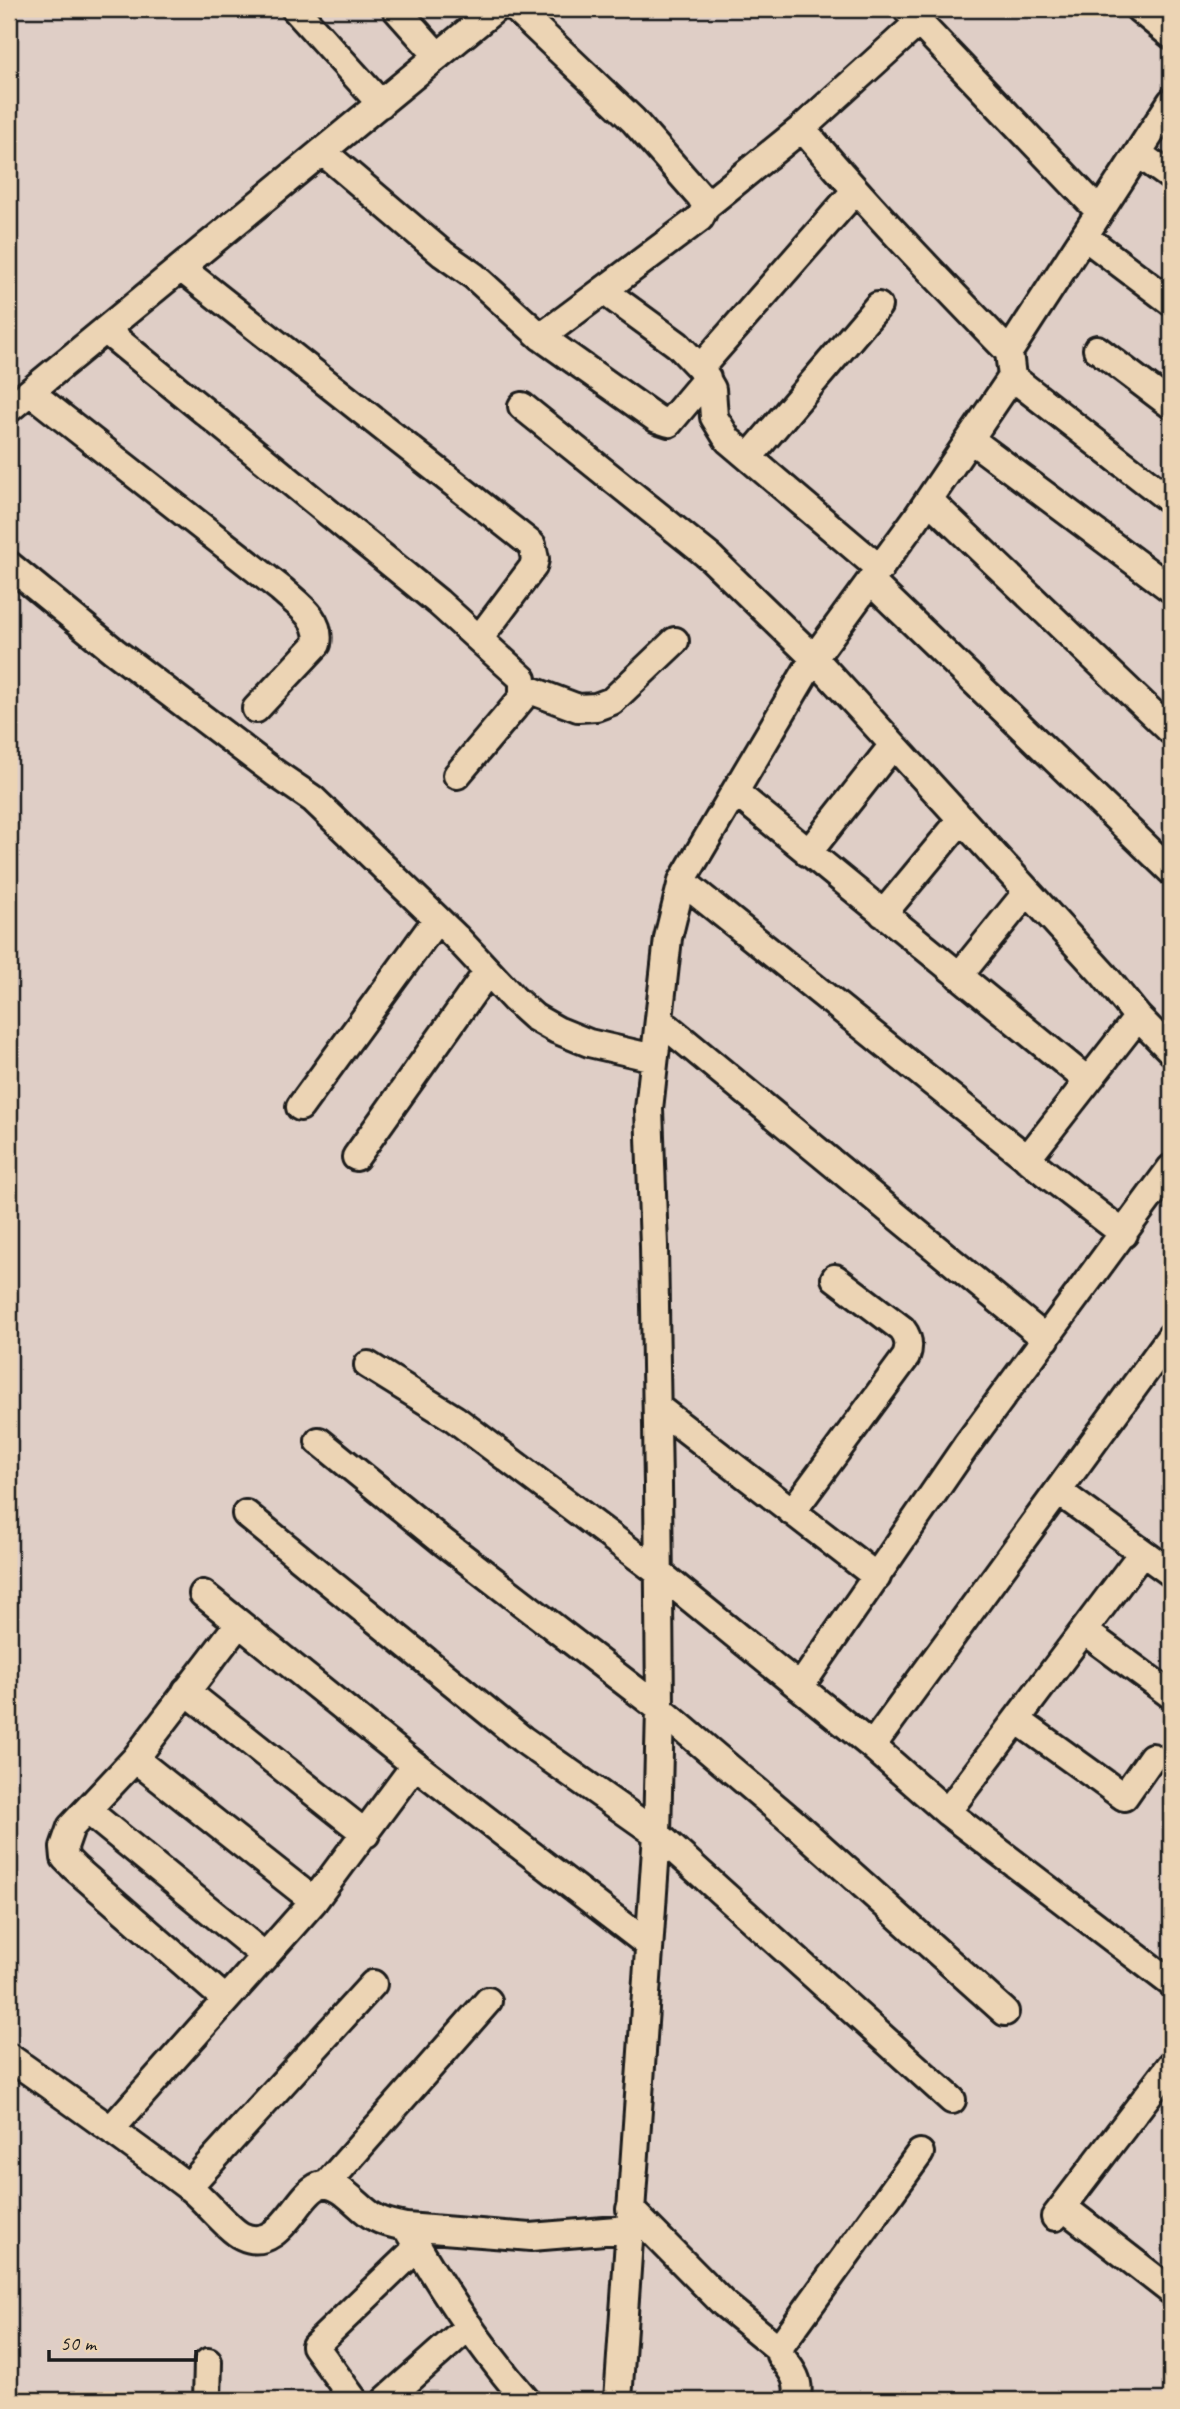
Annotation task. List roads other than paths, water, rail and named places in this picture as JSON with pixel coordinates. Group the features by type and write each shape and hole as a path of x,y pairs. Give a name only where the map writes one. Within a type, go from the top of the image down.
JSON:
{"street":[{"path":"295,9 381,104"},
{"path":"396,9 438,57"},
{"path":"9,409 495,9"},
{"path":"516,9 634,120 706,206"},
{"path":"1139,9 1171,35"},
{"path":"541,337 700,218 706,206 802,128 913,15 1100,212"},
{"path":"618,2400 657,1834 660,1709 657,1407 649,1110 668,938 682,881 814,658 970,439 1085,237 1171,102"},
{"path":"802,128 1011,365 1171,501"},
{"path":"323,152 443,254 474,276 541,337 657,419 669,423 704,373 855,191"},
{"path":"1139,154 1171,177"},
{"path":"1085,237 1171,302"},
{"path":"181,268 532,545 535,559 533,567 479,639"},
{"path":"604,292 678,345 704,373 712,389 714,416 729,440 875,575 1171,872"},
{"path":"749,457 878,306"},
{"path":"105,330 416,585 523,679 523,697 457,775"},
{"path":"1097,349 1171,405"},
{"path":"30,392 281,589 315,621 319,634 317,644 256,709"},
{"path":"522,406 711,558 814,658 1171,1051"},
{"path":"970,439 1171,589"},
{"path":"929,500 1171,731"},
{"path":"9,565 114,651 313,799 534,1017 589,1043 654,1058"},
{"path":"524,688 578,708 596,708 612,701 675,641"},
{"path":"808,853 893,745"},
{"path":"735,792 1088,1082"},
{"path":"883,914 961,820"},
{"path":"682,881 1124,1234"},
{"path":"959,976 1027,892"},
{"path":"300,1107 437,919"},
{"path":"356,1157 488,971"},
{"path":"1027,1159 1138,1017"},
{"path":"659,1020 1046,1339"},
{"path":"800,1687 966,1446 1171,1168"},
{"path":"792,1512 909,1350 907,1335 902,1329 835,1278"},
{"path":"872,1746 1171,1336"},
{"path":"368,1365 455,1419 658,1572 872,1746 947,1812 1171,1983"},
{"path":"657,1407 877,1577"},
{"path":"320,1441 442,1541 660,1709 793,1822 1005,2012"},
{"path":"1058,1491 1171,1573"},
{"path":"246,1514 522,1739 657,1834 952,2100"},
{"path":"947,1812 1142,1553"},
{"path":"202,1594 415,1766 649,1945"},
{"path":"226,2000 65,1858 64,1847 71,1827 135,1759 239,1623"},
{"path":"1084,1630 1171,1695"},
{"path":"186,1691 366,1834"},
{"path":"1017,1720 1124,1797 1152,1757"},
{"path":"135,1759 314,1901"},
{"path":"112,2128 314,1901 415,1766"},
{"path":"87,1810 265,1956"},
{"path":"188,2187 373,1984"},
{"path":"326,2185 488,2001"},
{"path":"9,2057 112,2128 188,2187 241,2236 261,2238 281,2228 312,2191 326,2185 341,2190 378,2220 412,2237 531,2237 630,2219"},
{"path":"1171,2065 1059,2212 1171,2291"},
{"path":"779,2349 920,2152"},
{"path":"630,2219 724,2304 779,2349 780,2355 795,2375 803,2396"},
{"path":"412,2237 492,2361 526,2400"},
{"path":"354,2400 315,2346 412,2237"},
{"path":"386,2400 469,2326"},
{"path":"207,2400 208,2362"}]}
